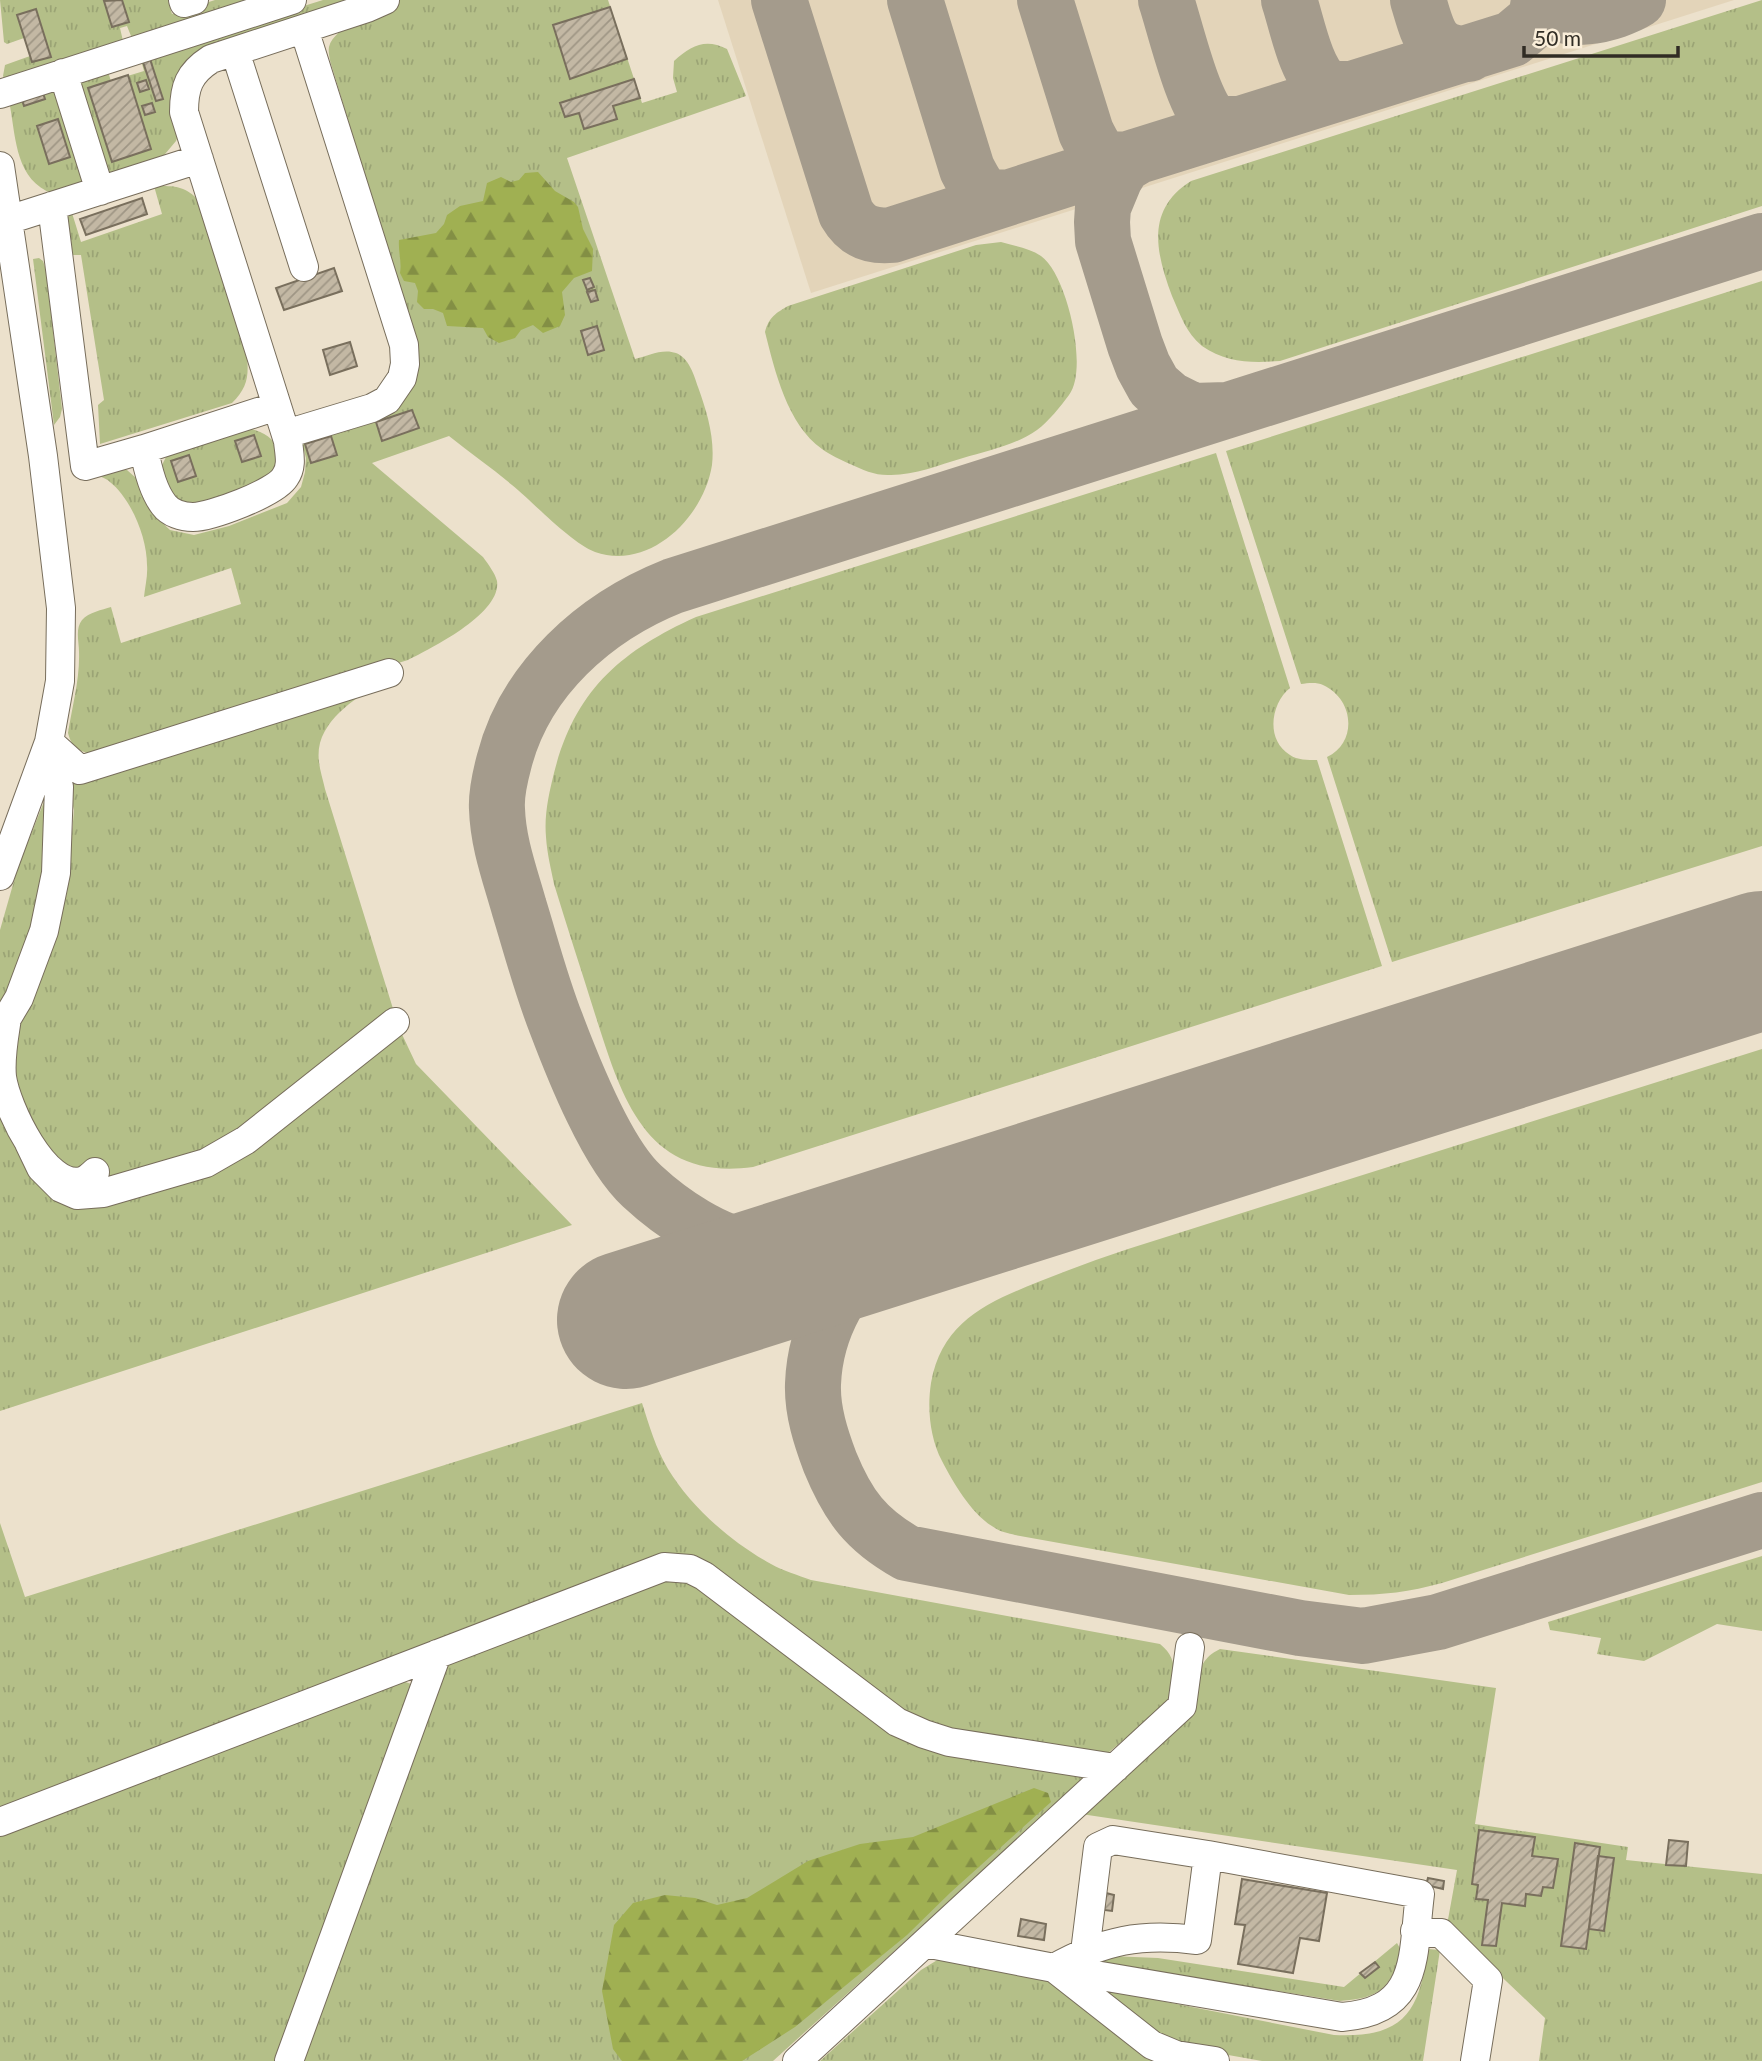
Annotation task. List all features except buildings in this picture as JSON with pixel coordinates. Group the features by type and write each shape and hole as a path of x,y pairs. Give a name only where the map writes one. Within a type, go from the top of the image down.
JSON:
{"lane":[{"path":"183,0 184,3 194,0"},
{"path":"0,94 292,0"},
{"path":"144,449 164,506 176,514 194,517 256,498 272,491 285,478 291,463 286,434 184,112 184,91 188,80 205,63 385,0"},
{"path":"286,434 372,408 387,400 402,378 405,364 404,345 304,29"},
{"path":"235,51 304,267"},
{"path":"63,73 100,191"},
{"path":"8,220 199,159"},
{"path":"0,166 43,456 61,608 60,681 49,741 0,876"},
{"path":"52,206 85,466 277,406"},
{"path":"49,741 80,770 389,673"},
{"path":"49,741 59,788 56,873 44,931 19,998 4,1024 1,1054 2,1079 29,1143 41,1168 61,1188 77,1195 103,1193 206,1163 246,1140 395,1022"},
{"path":"29,1143 48,1168 66,1181 83,1181 96,1172"},
{"path":"0,1822 664,1567 690,1569 704,1576 897,1721 924,1734 949,1742 1115,1768"},
{"path":"797,2061 1182,1706 1190,1647"},
{"path":"289,2061 437,1654"},
{"path":"925,1943 1342,2017 1363,2016 1388,2004 1404,1989 1410,1970 1420,1894 1113,1840 1098,1847 1085,1952"},
{"path":"1054,1968 1085,1952 1119,1941 1163,1936 1197,1940 1208,1855"},
{"path":"1415,1931 1441,1933 1488,1980 1475,2061"},
{"path":"1054,1968 1152,2045 1177,2054 1215,2061"}],"shaded area":[{"path":"718,0 1734,0 811,293"}],"green space":[{"path":"0,0 168,0 172,14 215,0 272,0 133,41 127,26 120,28 123,41 5,80 5,65 30,56 24,38 7,44 4,42"},
{"path":"323,0 365,0 211,50 176,141 160,160 106,174 81,107 81,79 106,66 111,81 144,71 140,57"},
{"path":"398,0 608,0 642,103 677,92 673,78 674,61 693,47 712,44 727,49 746,96 567,158 635,359 660,352 676,353 681,355 693,372 711,435 713,455 707,484 686,520 671,535 654,547 635,554 615,556 595,552 575,540 449,436 372,463 483,557 495,575 496,593 477,617 448,638 408,660 96,755 82,751 72,743 68,733 78,672 78,631 85,617 111,607 121,643 241,604 231,568 144,597 146,554 136,519 118,489 106,479 90,473 114,468 127,470 136,478 151,512 170,530 194,535 229,526 287,503 301,487 305,472 306,458 301,439 380,412 414,337 329,51 333,39 348,25"},
{"path":"1762,0 1762,206 1280,361 1249,362 1220,356 1196,341 1188,329 1166,280 1158,233 1166,205 1191,181"},
{"path":"47,87 58,92 86,181 53,194 41,188 25,169 16,145 10,106 12,101"},
{"path":"538,172 555,191 578,207 583,229 593,249 592,271 574,278 562,292 565,315 560,326 543,333 533,325 521,330 515,338 499,343 488,337 483,328 447,326 443,313 424,309 417,302 418,291 415,283 404,281 400,273 399,240 436,233 444,224 447,215 460,206 483,201 487,183 501,177 511,182 519,180 525,173"},
{"path":"154,186 184,189 199,201 247,357 247,376 244,387 232,403 100,444 98,405 104,400 81,255 72,255 62,217 72,213 81,242 162,214"},
{"path":"1001,242 1041,256 1050,266 1067,301 1076,344 1075,382 1069,395 1050,418 1037,430 1011,444 900,475 880,475 843,461 822,449 810,438 791,411 773,363 765,332 773,316 788,306 976,245"},
{"path":"39,258 46,270 62,409 54,425 33,259"},
{"path":"1762,281 1762,846 1392,962 1327,757 1344,741 1348,731 1346,710 1333,691 1323,685 1301,684 1226,451"},
{"path":"241,426 263,433 274,443 276,458 271,480 196,507 171,499 159,471 168,453"},
{"path":"1216,453 1290,688 1278,703 1274,731 1282,748 1293,757 1317,760 1382,966 753,1167 716,1168 686,1161 662,1146 643,1126 627,1101 615,1073 554,884 548,855 546,821 554,773 574,718 588,696 624,659 669,630 696,617"},
{"path":"380,682 348,705 329,725 319,748 319,762 399,1028 416,1064 572,1225 0,1411 0,1097 16,1024 44,972 67,893 74,810 67,783"},
{"path":"47,794 49,838 39,906 0,1010 0,930 18,867"},
{"path":"1762,1049 1762,1482 1442,1583 1396,1592 1349,1595 1002,1531 971,1507 942,1461 932,1433 929,1403 937,1362 945,1344 969,1317 1001,1298 1128,1249"},
{"path":"642,1403 664,1461 688,1497 727,1534 771,1564 811,1580 1160,1644 1173,1662 1172,1699 1102,1758 938,1728 910,1719 693,1561 0,1816 0,1523 25,1597"},
{"path":"1762,1556 1762,1631 1717,1624 1644,1661 1597,1654 1601,1638 1550,1630 1548,1622"},
{"path":"667,1572 685,1575 882,1723 1092,1772 773,2061 295,2061 445,1660"},
{"path":"1220,1649 1496,1688 1475,1824 1628,1847 1626,1860 1762,1874 1762,2061 1539,2061 1545,2018 1447,1925 1457,1870 1081,1814 1188,1720 1197,1700 1203,1664"},
{"path":"400,1680 411,1684 416,1693 280,2061 0,2061 0,1828"},
{"path":"1034,1788 1048,1793 1051,1802 907,1935 795,2027 742,2061 622,2061 613,2049 602,1991 614,1925 633,1903 665,1895 695,1898 717,1905 747,1898 808,1861 860,1844 913,1837"},
{"path":"1397,1943 1402,1952 1387,1983 1374,1994 1340,2001 1098,1962 1110,1956 1158,1958 1344,1987"},
{"path":"1428,1949 1440,1950 1423,2061 1262,2061 1200,2050 1145,2028 1095,1988 1334,2035 1357,2035 1377,2032 1404,2018 1419,1990"},
{"path":"939,1959 1052,1976 1168,2061 820,2061 921,1970"}],"taxiway":[{"path":"779,0 846,213 855,225 865,232 892,235 1138,156"},
{"path":"915,0 967,169 983,193 994,197 1010,197"},
{"path":"1045,0 1090,140 1106,158 1129,159"},
{"path":"1166,0 1185,65 1206,113 1219,123 1239,124"},
{"path":"1289,0 1302,46 1318,79 1331,88 1351,89"},
{"path":"1418,0 1428,31 1438,45 1456,53 1469,54"},
{"path":"1227,410 1193,411 1169,399 1154,386 1143,366 1103,241 1103,207 1123,165 1138,156 1512,39 1536,19 1539,0"},
{"path":"1542,0 1560,15 1573,17 1602,14 1638,0"},
{"path":"835,1254 741,1246 710,1234 680,1216 642,1186 629,1172 604,1132 581,1086 536,965 505,859 497,809 501,774 514,732 528,704 567,654 617,615 673,586 1762,241"},
{"path":"923,1226 894,1241 859,1271 846,1287 819,1343 813,1384 820,1434 844,1492 869,1526 907,1553 1300,1628 1363,1636 1438,1622 1762,1520"}],"runway":[{"path":"626,1320 1762,960"}]}
